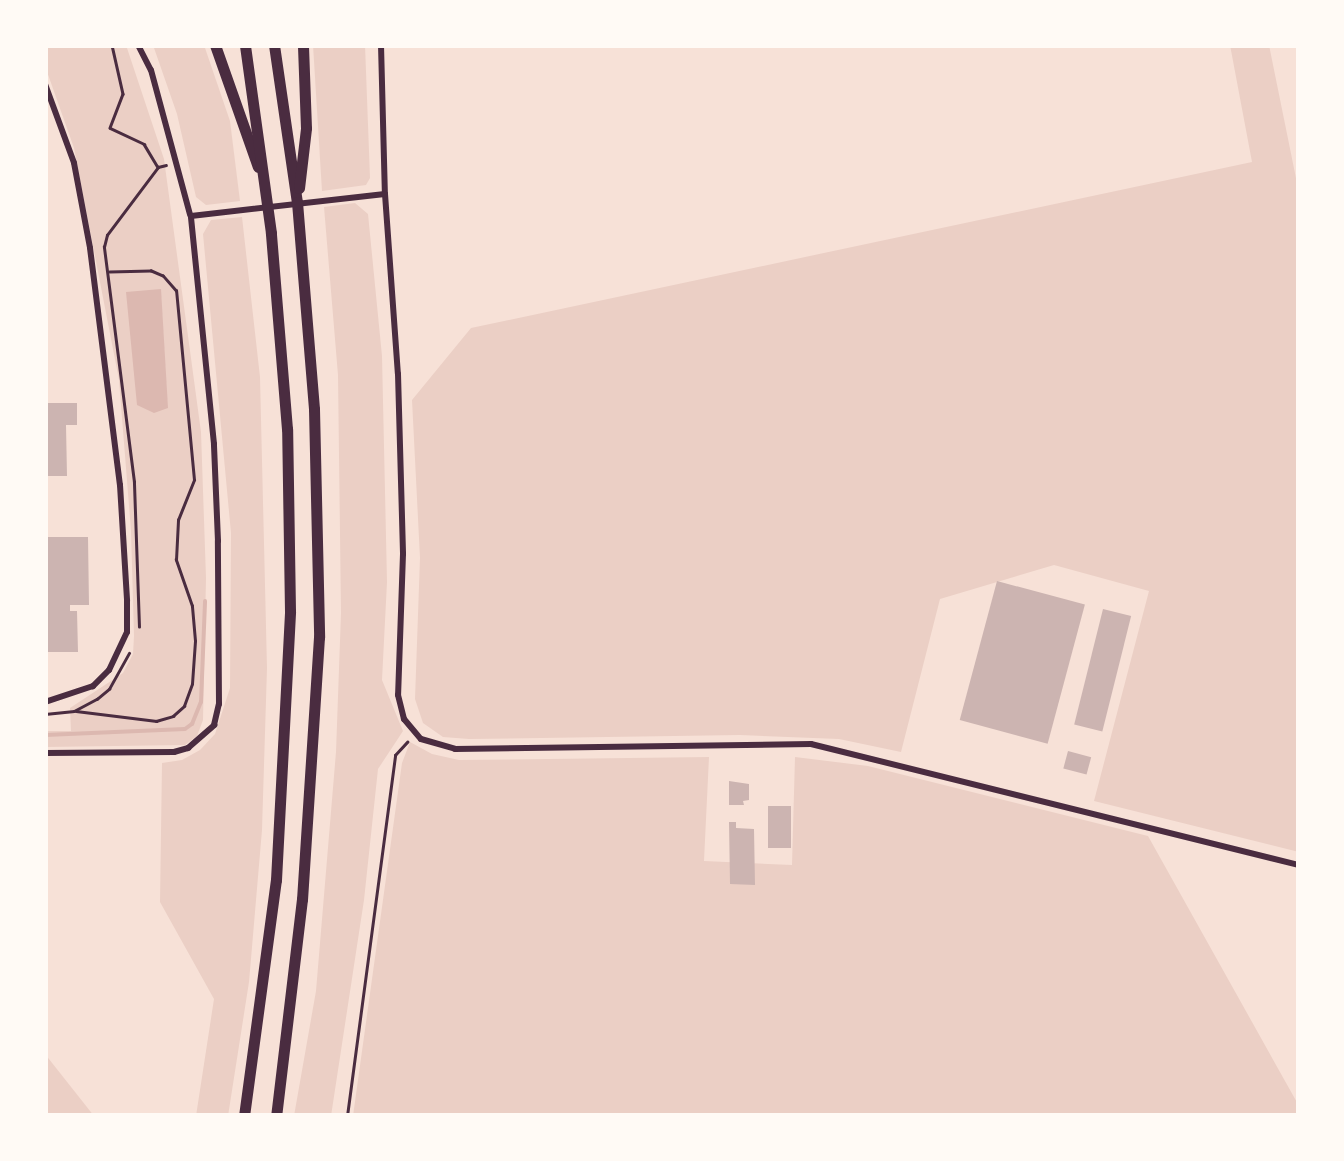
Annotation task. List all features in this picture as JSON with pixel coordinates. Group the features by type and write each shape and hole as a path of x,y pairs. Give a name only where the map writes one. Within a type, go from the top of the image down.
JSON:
{"highway":[{"path":"215,45 266,197"},
{"path":"244,45 271,234 287,429 290,611 276,880 244,1116"},
{"path":"274,45 297,172 314,409 319,637 302,899 276,1116"},
{"path":"297,172 306,128 303,45"}],"street":[{"path":"45,753 174,752 188,748 214,725 219,704 214,444 190,216 150,70 138,45"},
{"path":"382,45 385,194 399,392 402,554 398,695 404,719 415,734 429,743 455,749 812,744 1299,865"},
{"path":"45,84 74,162 90,248 120,485 127,600 127,632 110,670 93,686 45,702"},
{"path":"190,216 385,194"}],"path":[{"path":"112,45 123,82 110,128 144,144 158,167"},
{"path":"74,711 156,721 173,716 184,706 192,684 194,625 176,560 175,542 178,520 194,480 176,291 163,276 151,272 108,272"},
{"path":"347,1116 395,755 415,734"}],"shaded area":[{"path":"45,45 126,45 164,159 201,432 206,578 203,720 197,736 185,745 45,747 45,731 71,731 70,708 123,673 133,654 134,636 131,531 119,380 74,148 45,66"},
{"path":"153,45 204,45 230,121 240,201 206,205 196,197 177,114"},
{"path":"313,45 365,45 370,178 366,185 322,191"},
{"path":"1230,45 1269,45 1299,193 1299,852 1094,801 1149,591 1054,565 940,599 901,752 839,739 740,735 469,739 443,737 423,723 415,699 420,558 412,400 471,328 1252,162"},
{"path":"355,203 368,214 382,356 387,582 382,680 403,731 378,769 364,900 331,1116 294,1116 316,991 336,752 341,613 338,375 324,207"},
{"path":"242,217 260,377 267,668 262,830 249,982 228,1116 196,1116 214,999 160,902 162,763 182,760 200,750 215,734 230,688 231,533 203,234 211,220"},
{"path":"161,289 168,408 154,413 137,405 126,292"},
{"path":"410,742 432,754 459,760 709,757 704,861 792,865 795,757 868,766 1148,836 1299,1106 1299,1116 353,1116 402,763"},
{"path":"45,1054 94,1116 45,1116"}],"building":[{"path":"45,403 77,403 77,425 66,425 67,476 45,476"},
{"path":"45,537 88,537 89,605 70,605 70,611 77,611 78,652 45,652"},
{"path":"997,581 1085,605 1048,744 960,720"},
{"path":"1103,609 1131,616 1102,731 1074,724"},
{"path":"1068,751 1091,757 1087,775 1063,768"},
{"path":"729,781 749,784 749,800 743,801 744,805 729,805"},
{"path":"768,806 791,806 791,848 768,848"},
{"path":"729,822 736,822 736,828 754,829 755,885 730,884"}],"waterway":[{"path":"45,735 185,729 192,724 201,702 205,601"}]}
